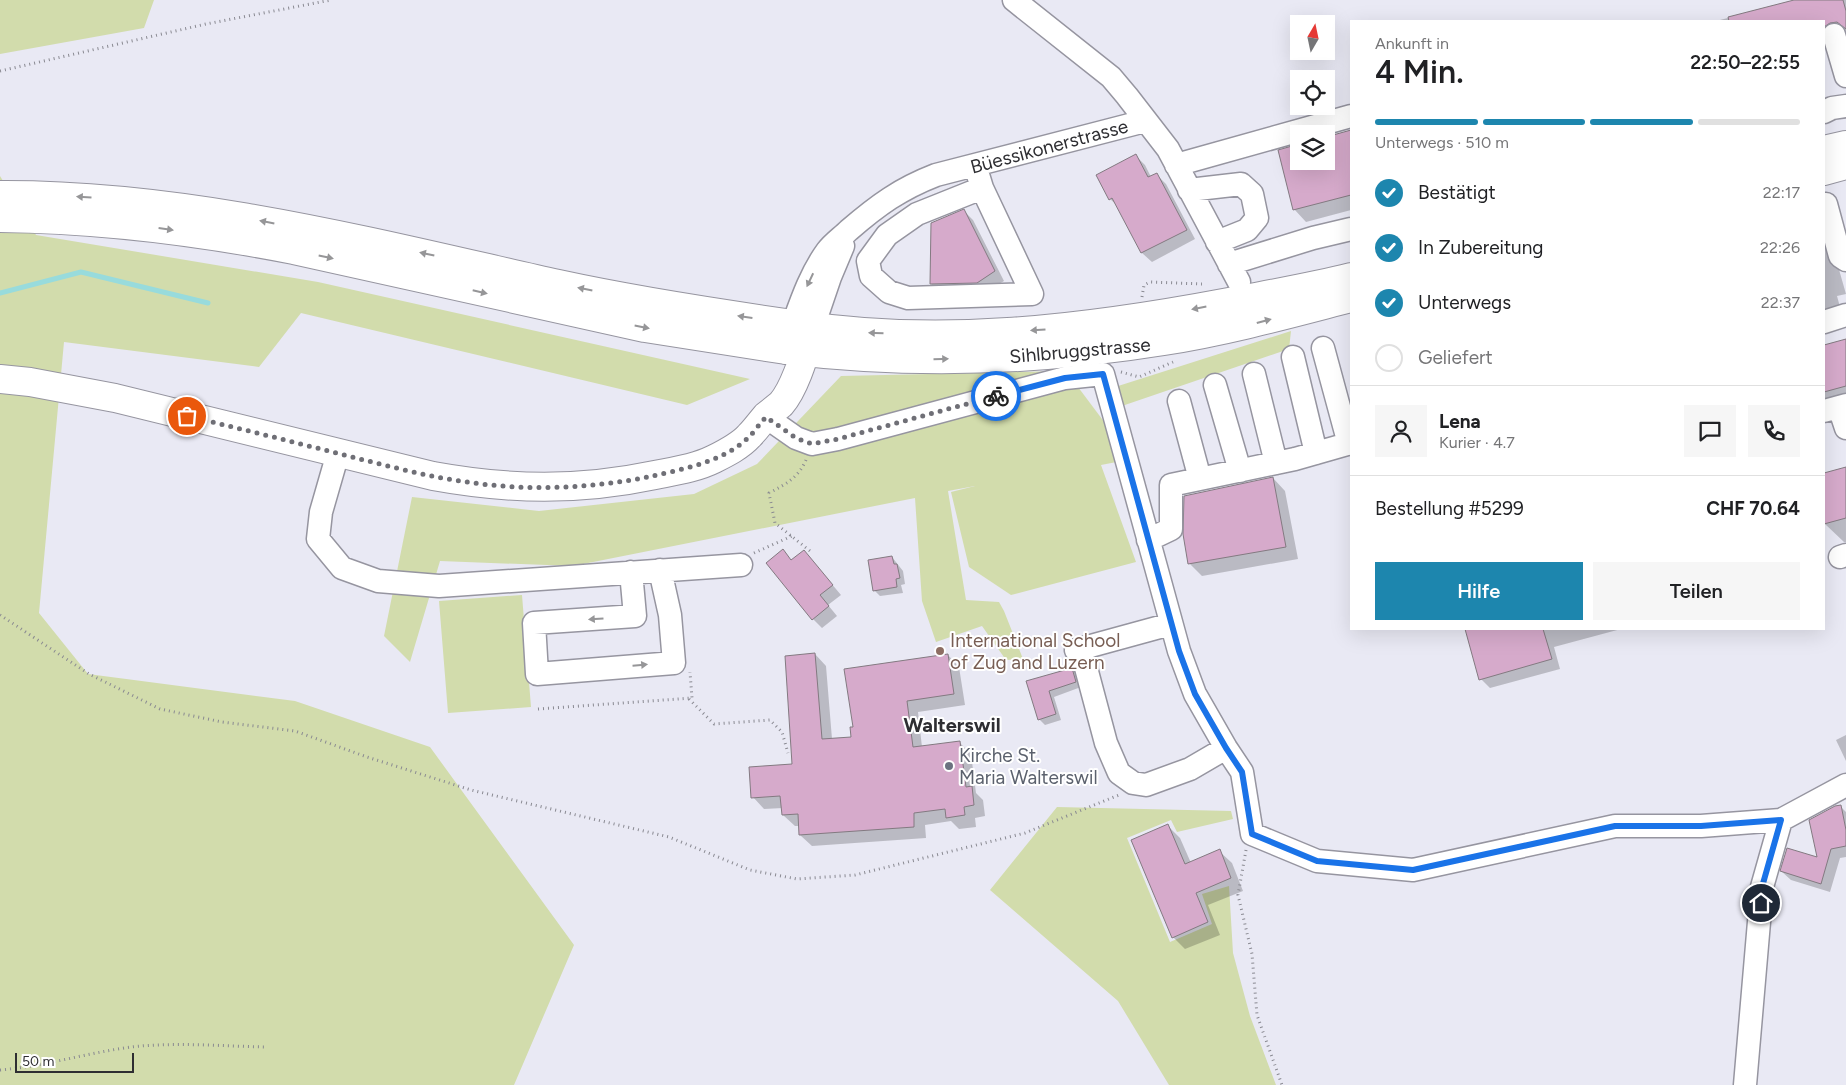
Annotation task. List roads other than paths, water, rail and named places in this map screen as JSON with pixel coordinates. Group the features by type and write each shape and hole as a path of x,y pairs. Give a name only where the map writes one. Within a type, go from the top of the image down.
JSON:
{"main road":[{"path":"1825,150 1846,145"},
{"path":"1825,171 1846,165"},
{"path":"0,194 79,197 132,202 253,219 430,254 644,301 799,338"},
{"path":"0,218 117,223 242,240 645,328 799,338"},
{"name":"Sihlbruggstrasse","path":"799,338 856,332 926,335 1068,328 1155,316 1350,277"},
{"name":"Sihlbruggstrasse","path":"799,338 917,360 995,358 1163,342 1258,323 1350,298"},
{"path":"0,379 30,382 115,398 433,476 475,484 533,488 585,486 626,481 687,468 713,460 748,438 766,417 769,396 799,338"}],"street":[{"name":"Büessikonerstrasse","path":"799,338 804,294 815,269 828,250 877,206 906,188 936,175 1145,121 1111,77 1014,0"},
{"path":"1834,35 1846,76"},
{"path":"1825,112 1832,108 1846,106"},
{"path":"1176,165 1350,116"},
{"path":"1145,121 1168,149 1234,273 1312,238 1350,229"},
{"path":"975,165 982,188 1032,294 908,298 889,292 871,276 868,261 887,235 917,214 982,188"},
{"path":"1190,190 1241,184 1252,194 1257,218 1247,230 1217,242"},
{"path":"1825,204 1840,256 1846,260"},
{"path":"1825,322 1846,315"},
{"path":"1148,540 1171,529 1171,485 1276,463 1350,443 1322,348"},
{"path":"1293,357 1316,453"},
{"path":"766,417 796,438 812,444 838,439 1065,378 1103,374 1179,651 1195,694 1242,772 1252,834 1317,861 1413,870 1615,826 1701,826 1781,820 1846,785"},
{"path":"1254,374 1276,463"},
{"path":"1215,385 1240,471"},
{"path":"1179,401 1200,479"},
{"path":"338,453 321,512 318,539 342,568 378,581 439,586 741,564"},
{"path":"660,570 670,615 674,663 537,674 534,623 670,615"},
{"path":"630,572 635,616"},
{"path":"1172,624 1078,649 1106,743 1119,773 1134,783 1146,785 1190,769 1226,748"},
{"path":"1745,1085 1762,887 1781,820"}],"waterway":[{"path":"0,293 81,272 208,303"}],"place":[{"name":"International School of Zug and Luzern","path":"940,651"},
{"name":"Kirche St. Maria Walterswil","path":"949,766"}],"district":[{"name":"Walterswil","path":"952,725"}]}
